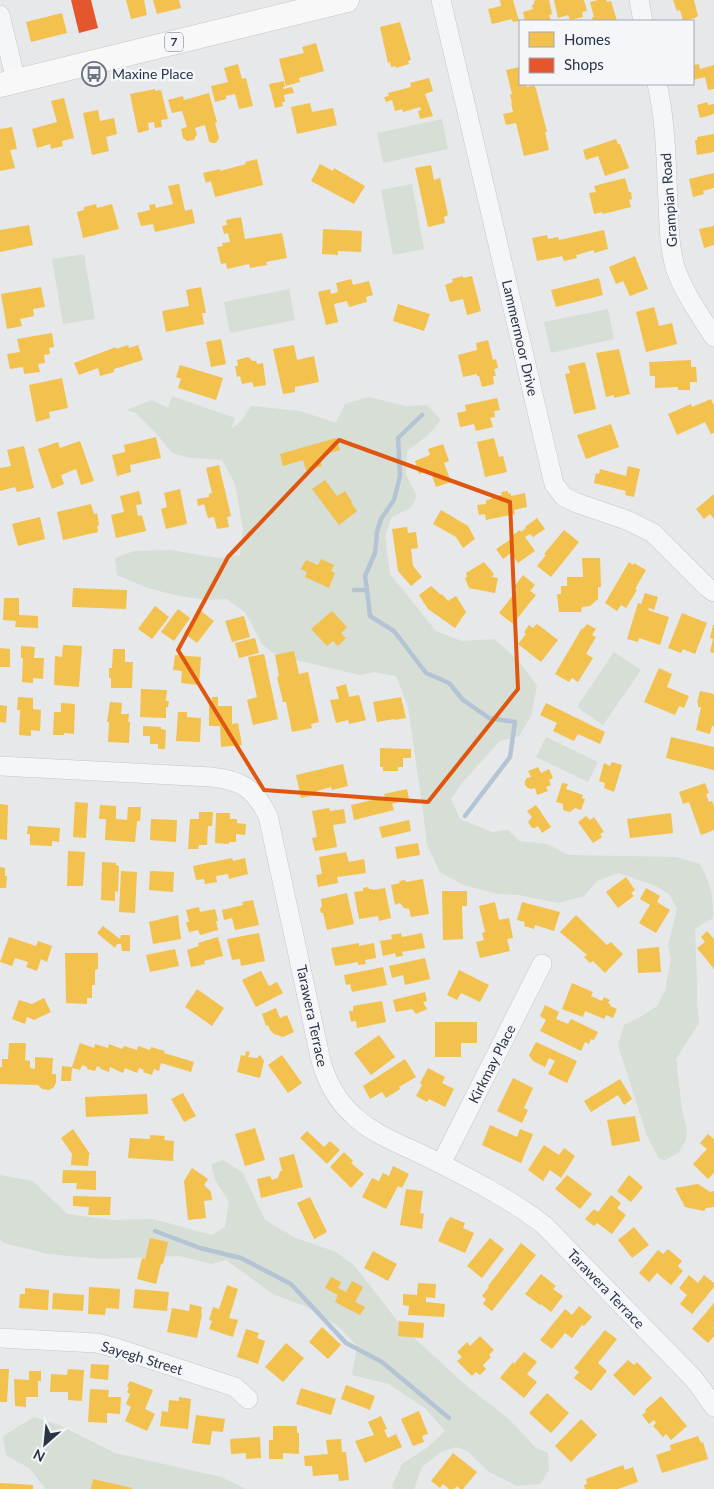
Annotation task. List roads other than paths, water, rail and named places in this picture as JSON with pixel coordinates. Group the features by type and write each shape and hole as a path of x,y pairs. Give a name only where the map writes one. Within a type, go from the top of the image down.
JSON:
{"main road":[{"name":"7","path":"8,83 348,0"}],"street":[{"name":"Lammermoor Drive","path":"441,0 554,484 564,497 629,521 653,533 714,592"},
{"path":"639,0 643,20"},
{"path":"0,14 8,83"},
{"name":"Grampian Road","path":"657,85 664,134 670,245 676,268 686,290 714,337"},
{"name":"Tarawera Terrace","path":"0,766 210,777 233,781 250,790 258,797 271,828 321,1061 328,1084 344,1107 354,1117 379,1134 518,1205 544,1224 693,1378 714,1407"},
{"name":"Kirkmay Place","path":"441,1164 542,964"},
{"name":"Sayegh Street","path":"0,1338 97,1343 235,1387 248,1399"}],"waterway":[{"path":"367,590 365,576 375,553 377,532 381,519 394,500 400,476 398,438 422,415"},
{"path":"354,590 367,590 370,616 394,631 426,673 449,683 463,700 489,718 515,722 510,757 465,816"},
{"path":"155,1231 200,1248 241,1258 291,1284 346,1343 382,1362 449,1418"}],"place":[{"name":"Maxine Place","path":"94,74"}]}
